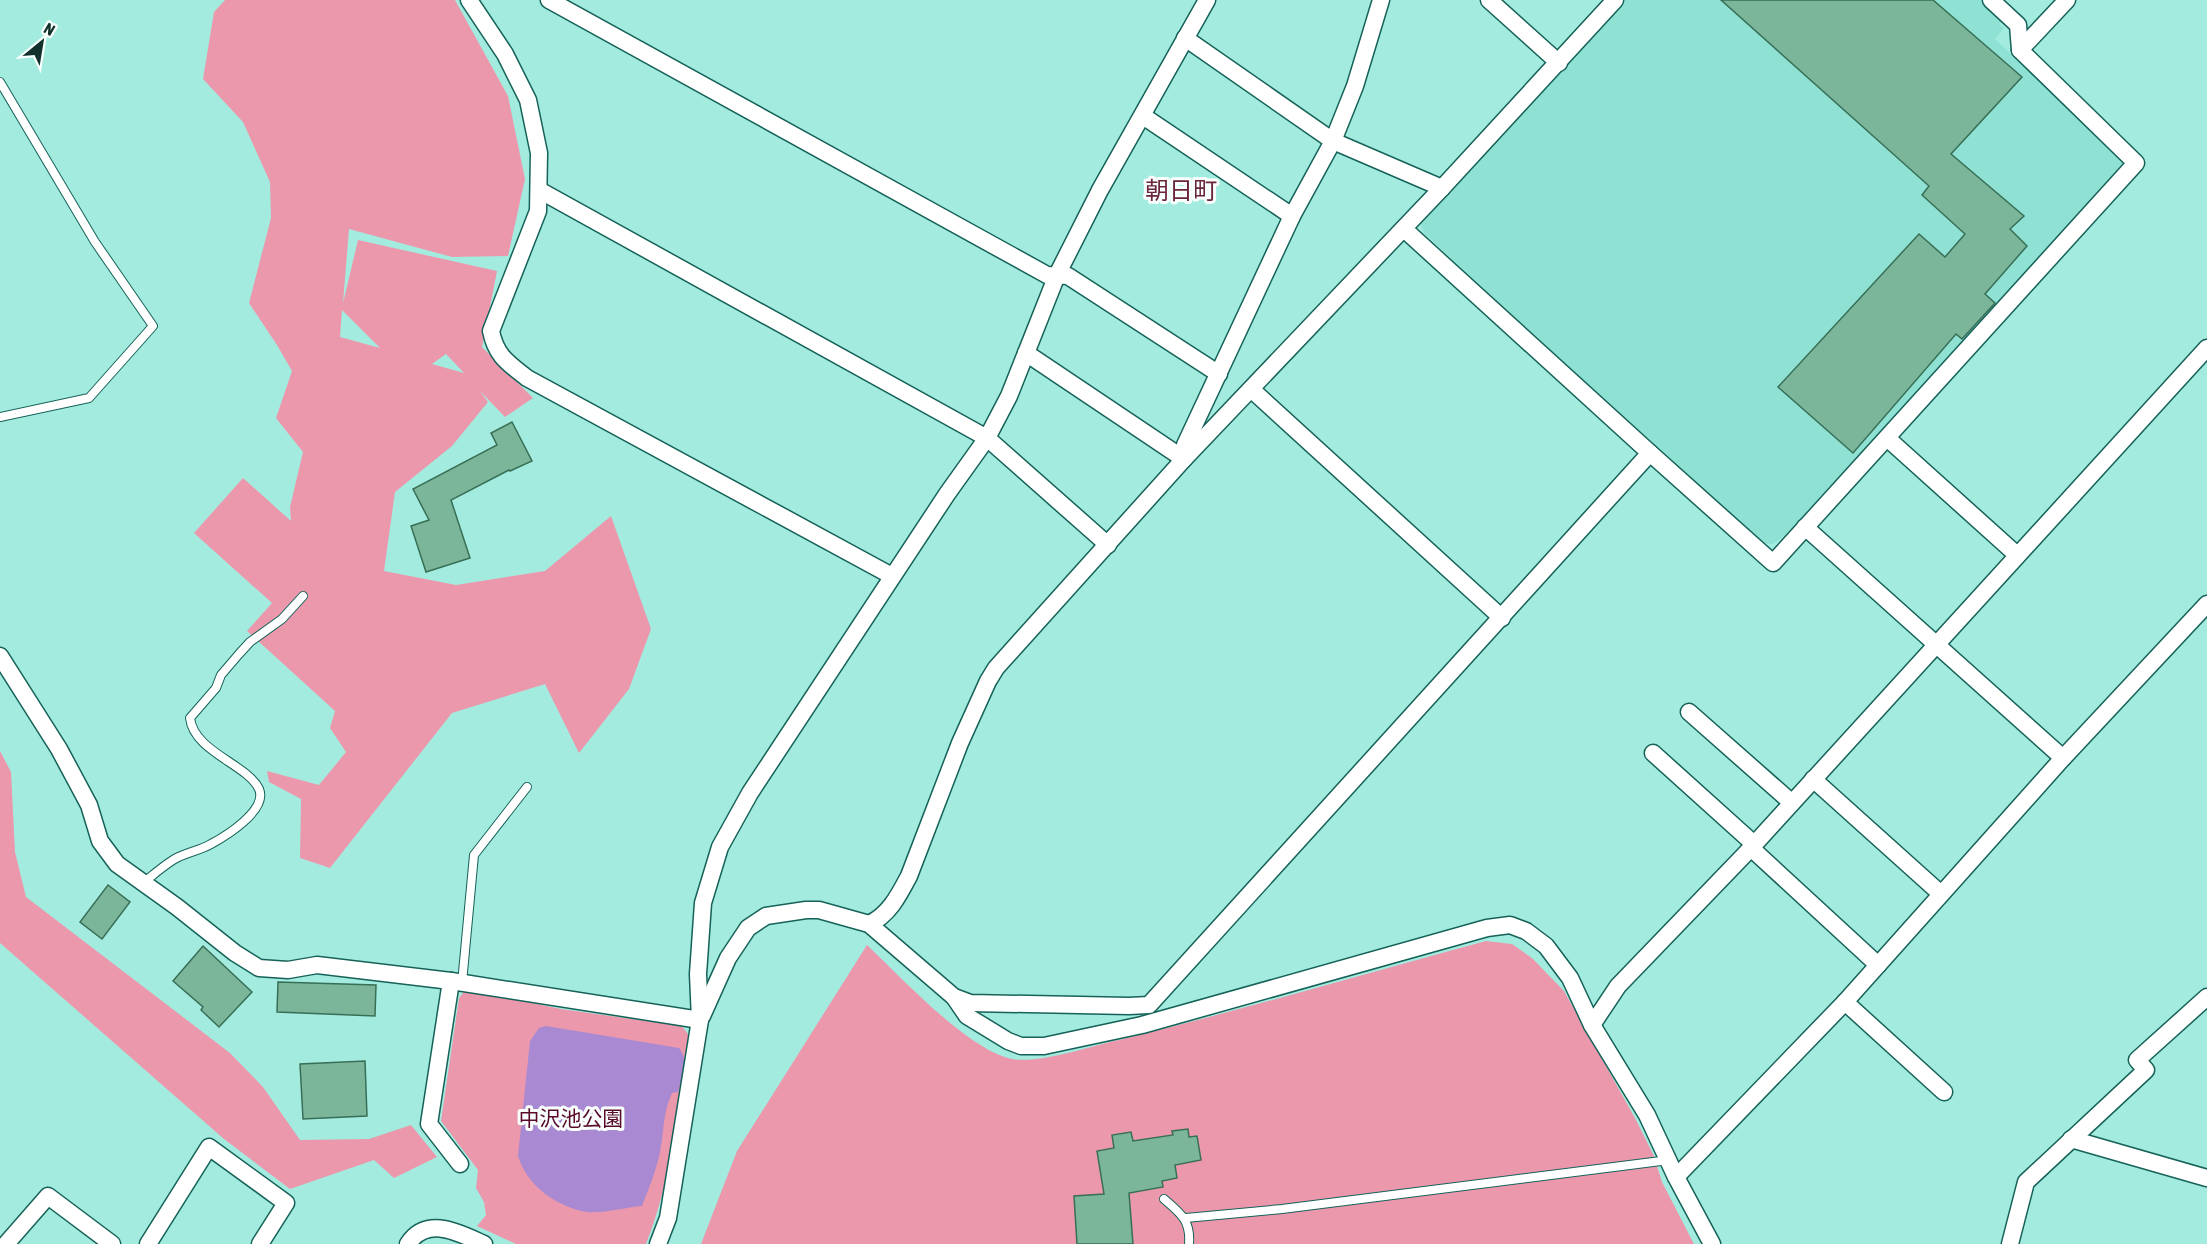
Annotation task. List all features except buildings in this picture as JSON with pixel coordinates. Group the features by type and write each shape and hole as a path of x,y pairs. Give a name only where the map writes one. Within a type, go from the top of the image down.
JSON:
{"street":[{"path":"469,0 505,54 528,100 538,153 538,211 490,331 494,347 504,360 527,378 892,576"},
{"path":"549,0 1047,275 1068,276 1219,374"},
{"path":"658,1244 668,1218 700,1020 698,975 703,903 720,847 750,793 892,576 987,438 1009,396 1057,275 1100,190 1207,0"},
{"path":"1184,459 1185,445 1292,216 1333,141 1355,86 1381,0"},
{"path":"1489,0 1559,63"},
{"path":"869,924 877,921 887,912 909,876 960,743 996,668 1184,459 1404,229 1616,0"},
{"path":"1404,229 1773,562 2136,163 2020,50 2018,25 1992,0"},
{"path":"2020,50 2067,0"},
{"path":"1185,38 1333,141 1442,188"},
{"path":"1143,116 1292,216"},
{"path":"539,190 987,438 1108,544"},
{"path":"1592,1025 1618,986 1752,846 2207,348"},
{"path":"1026,353 1184,459"},
{"path":"1251,389 1502,618"},
{"path":"1887,438 2017,555"},
{"path":"954,997 970,1003 1149,1005 1650,453"},
{"path":"1805,527 2063,758"},
{"path":"1676,1177 1845,1002 2063,758 2207,604"},
{"path":"0,656 59,749 89,805 100,841 117,864 259,968 288,970 317,965 457,982 700,1020"},
{"path":"1689,712 1791,802"},
{"path":"1653,753 1878,965"},
{"path":"1813,779 1941,894"},
{"path":"700,1020 728,958 747,928 766,916 813,910 869,924 954,997 967,1016 1008,1041 1021,1046 1044,1046 1142,1025 1487,928 1509,925 1526,931 1546,946 1570,978 1592,1025 1647,1115 1676,1177 1712,1244"},
{"path":"457,982 429,1124 460,1164"},
{"path":"2010,1244 2026,1182 2146,1070 2137,1060 2207,997"},
{"path":"1845,1002 1944,1092"},
{"path":"2071,1139 2207,1178"},
{"path":"148,1244 209,1147 286,1203 260,1244"},
{"path":"6,1244 48,1196 112,1244"},
{"path":"408,1244 413,1237 429,1228 448,1228 484,1244"}],"lane":[{"path":"0,82 95,242 153,326 89,398 0,417"},
{"path":"143,883 173,860 211,844 248,818 257,808 261,797 258,788 251,779 198,737 190,725 190,718 216,688 222,675 250,642 282,619 303,596"},
{"path":"457,982 474,855 527,787"},
{"path":"1186,1218 1282,1209 1669,1160"},
{"path":"1164,1199 1186,1218 1190,1235 1189,1244"}],"shaded area":[{"path":"1621,0 1983,0 2004,19 1999,24 2004,28 1995,39 2128,163 1785,535 1773,544 1758,543 1424,233 1420,222"},
{"path":"546,1026 679,1048 682,1053 685,1064 683,1075 678,1092 672,1093 669,1100 658,1159 642,1206 600,1212 576,1209 554,1200 536,1186 522,1167 518,1156 530,1041 539,1028"}],"green space":[{"path":"225,0 455,0 508,96 525,179 508,256 452,257 349,229 343,303 358,240 497,271 482,347 533,398 505,417 480,391 488,402 452,446 395,492 384,571 456,585 545,571 611,516 651,629 629,689 579,753 545,684 452,713 330,868 300,858 301,799 269,782 267,771 319,785 346,752 330,728 335,711 247,631 272,603 194,533 243,478 291,521 290,507 303,452 276,418 292,371 249,303 271,218 270,182 243,122 203,79 214,12","holes":["342,310 380,348 340,337","446,354 464,373 432,364"]},
{"path":"0,751 11,772 15,852 26,897 230,1053 263,1087 300,1140 369,1139 411,1125 437,1157 394,1178 374,1160 290,1189 224,1139 0,943"},
{"path":"1486,941 1512,944 1532,958 1564,991 1635,1118 1654,1156 1662,1182 1694,1244 701,1244 737,1151 867,945 936,1011 976,1042 995,1053 1023,1060 1065,1054"},
{"name":"中沢池公園","path":"466,989 561,1009 682,1026 691,1038 668,1168 646,1244 516,1244 477,1226 486,1215 484,1202 476,1188 478,1170 441,1121 459,998"}],"district":[{"name":"朝日町","path":"1181,190"}]}
